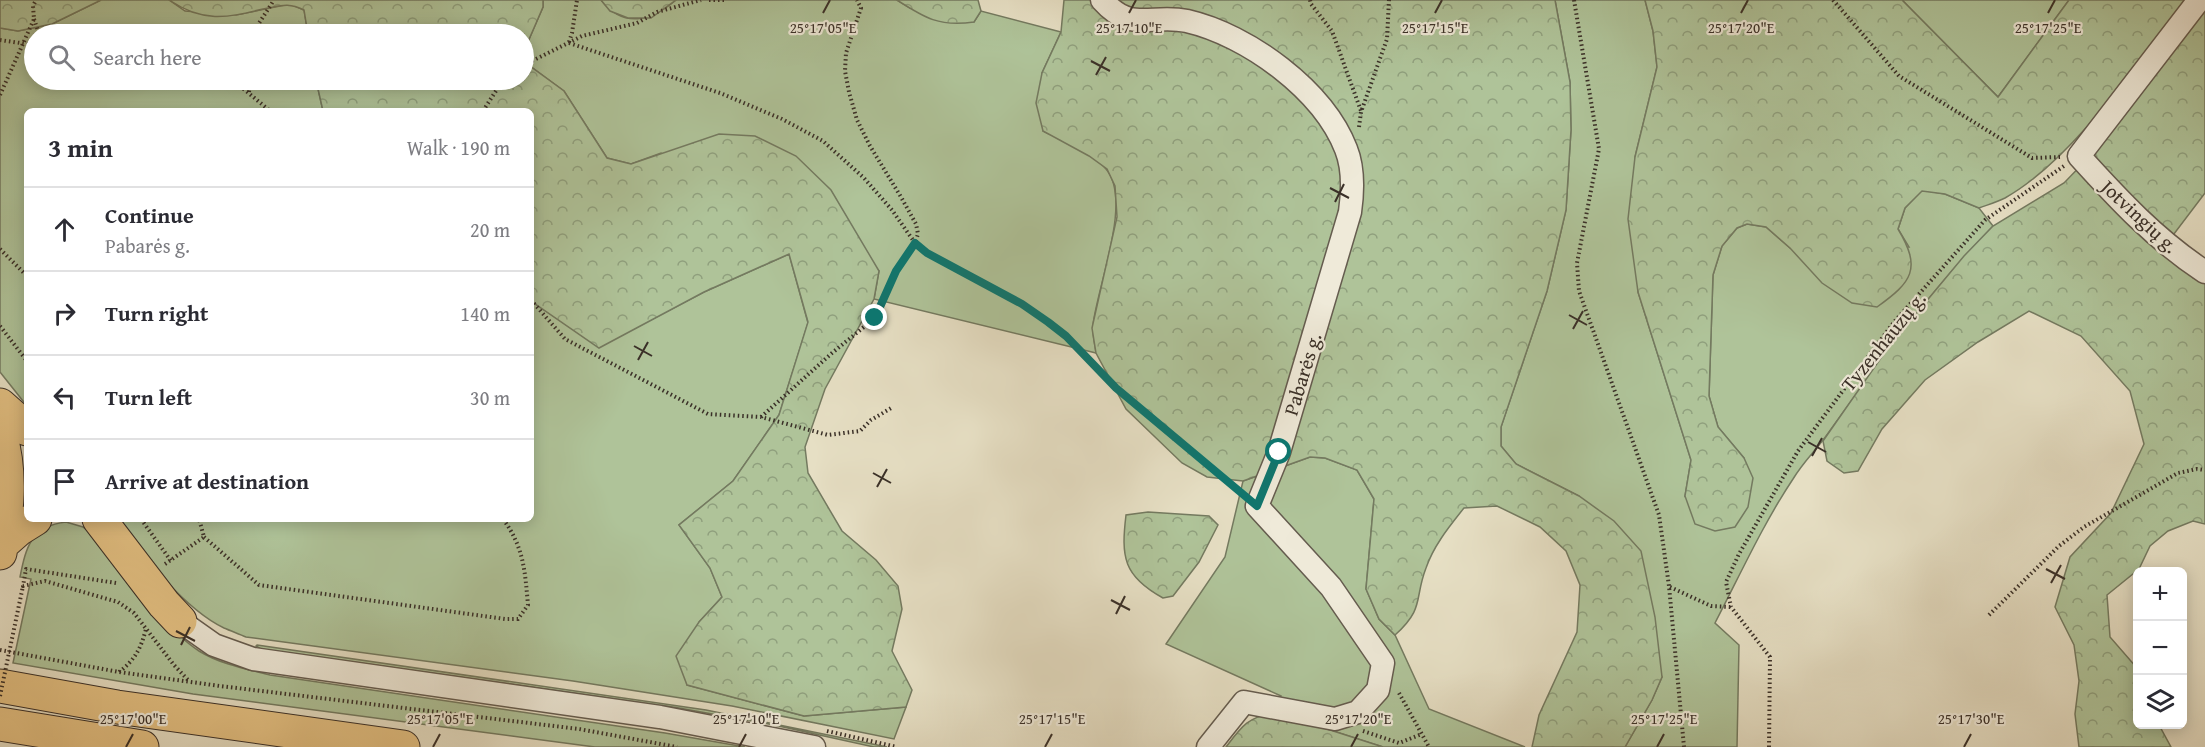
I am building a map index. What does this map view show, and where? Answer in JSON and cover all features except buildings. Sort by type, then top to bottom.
[{"type":"main road","points":[[0,405],[24,426]]},
{"type":"main road","points":[[0,434],[8,486],[8,513],[1,549]]},
{"type":"main road","points":[[1,549],[19,528],[30,522]]},
{"type":"main road","points":[[97,522],[158,569],[164,604],[180,621]]},
{"type":"main road","points":[[0,686],[117,707],[403,747]]},
{"type":"main road","points":[[0,724],[142,747]]},
{"type":"street","name":"Pabarės g.","points":[[1102,0],[1112,11],[1127,20],[1185,21],[1220,33],[1259,53],[1298,81],[1325,110],[1346,149],[1353,184],[1350,212],[1279,452],[1257,506]]},
{"type":"street","points":[[2079,156],[2199,0]]},
{"type":"street","name":"Jotvingių g.","points":[[2079,156],[2138,219],[2170,247],[2205,272]]},
{"type":"street","points":[[1209,747],[1244,702],[1335,719],[1358,712],[1378,690],[1383,663],[1332,587],[1257,506]]},
{"type":"street","points":[[180,621],[214,645],[253,659],[660,717],[814,747]]},
{"type":"path","points":[[36,0],[33,6],[36,24]]},
{"type":"path","points":[[258,24],[274,0]]},
{"type":"path","points":[[569,43],[577,0]]},
{"type":"path","points":[[534,60],[582,36],[637,23],[657,12],[701,0]]},
{"type":"path","points":[[709,0],[728,0]]},
{"type":"path","points":[[761,417],[875,318],[896,271],[915,243],[918,234],[916,224],[857,120],[849,92],[845,71],[846,52],[861,8],[857,0]]},
{"type":"path","points":[[1310,0],[1332,31],[1361,112]]},
{"type":"path","points":[[1359,132],[1361,112],[1387,39],[1389,0]]},
{"type":"path","points":[[1574,0],[1599,149],[1577,263],[1579,291],[1659,515],[1669,586],[1684,747]]},
{"type":"path","points":[[1833,0],[1899,76],[2032,158],[2079,156]]},
{"type":"path","points":[[32,24],[34,19]]},
{"type":"path","points":[[0,40],[23,43],[0,94]]},
{"type":"path","points":[[569,43],[720,93],[782,119],[823,141],[864,178],[892,210],[915,243],[927,253],[1022,304],[1048,322],[1066,336],[1116,388],[1257,506]]},
{"type":"path","points":[[246,90],[267,108]]},
{"type":"path","points":[[485,108],[496,90]]},
{"type":"path","name":"Tyzenhauzų g.","points":[[1731,607],[1726,582],[1797,451],[1894,322],[1985,220],[2079,156]]},
{"type":"path","points":[[0,249],[24,273]]},
{"type":"path","points":[[534,303],[565,339],[708,414],[761,417],[828,435],[860,431],[871,420],[893,407]]},
{"type":"path","points":[[0,326],[24,357]]},
{"type":"path","points":[[1989,615],[2060,546],[2084,527],[2178,473],[2197,469],[2205,470]]},
{"type":"path","points":[[142,522],[158,569]]},
{"type":"path","points":[[200,522],[204,537],[260,585],[518,619],[528,605],[523,554],[505,522]]},
{"type":"path","points":[[0,696],[26,569],[132,585],[204,537]]},
{"type":"path","points":[[23,586],[45,581],[118,602],[134,613],[189,681]]},
{"type":"path","points":[[1669,586],[1711,606],[1731,607],[1770,657],[1769,747]]},
{"type":"path","points":[[119,672],[136,656],[146,628]]},
{"type":"path","points":[[0,650],[119,672],[579,729],[676,747]]},
{"type":"path","points":[[1383,663],[1430,747]]},
{"type":"path","points":[[1335,719],[1375,736],[1399,743],[1422,734]]},
{"type":"green space","points":[[0,0],[101,0],[52,24],[24,24],[24,30],[18,31],[0,28]]},
{"type":"green space","points":[[101,0],[169,0],[185,11],[236,15],[290,4],[304,10],[306,24],[52,24]]},
{"type":"green space","points":[[169,0],[543,0],[543,7],[534,28],[534,24],[306,24],[304,10],[288,5],[226,16],[204,15]]},
{"type":"green space","points":[[543,0],[601,0],[619,15],[638,19],[657,13],[676,0],[897,0],[910,8],[974,22],[981,11],[1061,32],[1042,73],[1043,131],[1076,147],[1100,163],[1113,183],[1116,201],[1111,244],[1093,325],[1096,353],[874,299],[879,271],[661,153],[631,164],[607,158],[564,91],[534,69],[534,28],[543,7]]},
{"type":"green space","points":[[601,0],[676,0],[651,18],[628,18],[610,11]]},
{"type":"green space","points":[[897,0],[978,0],[981,11],[974,22],[942,22],[924,16]]},
{"type":"green space","points":[[1064,0],[1555,0],[1570,82],[1571,130],[1566,210],[1547,291],[1501,427],[1501,446],[1516,464],[1579,496],[1614,521],[1641,551],[1655,617],[1662,677],[1652,700],[1625,747],[1532,747],[1539,715],[1577,632],[1580,585],[1566,551],[1540,527],[1497,506],[1464,508],[1442,536],[1433,552],[1422,579],[1415,610],[1411,618],[1395,635],[1379,619],[1366,589],[1374,499],[1357,470],[1325,458],[1310,457],[1243,481],[1207,477],[1182,463],[1126,409],[1096,353],[1092,328],[1117,217],[1115,186],[1107,169],[1089,156],[1043,131],[1036,103],[1042,73],[1061,32]]},
{"type":"green space","points":[[1555,0],[1645,0],[1653,31],[1657,67],[1635,157],[1638,292],[1691,460],[1685,496],[1744,458],[1718,427],[1709,396],[1713,275],[1722,246],[1737,228],[1747,224],[1766,227],[1790,248],[1909,247],[1898,229],[1905,208],[1922,190],[1945,194],[1979,208],[1993,226],[1907,326],[1797,473],[1762,532],[1715,623],[1739,645],[1737,747],[1625,747],[1652,700],[1662,677],[1579,496],[1516,464],[1501,446],[1501,427],[1547,291],[1566,210],[1571,130],[1570,82]]},
{"type":"green space","points":[[1645,0],[1902,0],[1998,97],[2069,0],[2186,0],[2080,135],[2031,181],[2005,198],[1979,208],[1945,194],[1922,191],[1905,208],[1898,229],[1910,255],[1910,274],[1898,290],[1877,307],[1852,303],[1822,283],[1790,248],[1766,227],[1747,224],[1737,228],[1722,246],[1713,275],[1709,396],[1718,427],[1744,458],[1753,478],[1748,507],[1735,527],[1715,531],[1695,524],[1685,496],[1691,460],[1638,292],[1628,219],[1635,157],[1657,67],[1653,31]]},
{"type":"green space","points":[[1902,0],[2069,0],[1998,97]]},
{"type":"green space","points":[[2205,3],[2205,193],[2161,251],[2205,276],[2205,524],[2193,521],[2168,531],[2150,546],[2140,567],[2133,567],[2133,574],[2107,595],[2110,637],[2133,663],[2133,729],[2161,729],[2171,747],[2079,747],[2075,714],[2079,681],[2074,645],[2055,607],[2070,557],[2111,513],[2144,444],[2130,391],[2081,336],[2029,311],[1978,342],[1925,380],[1882,429],[1858,471],[1844,473],[1827,461],[1823,441],[1890,345],[1964,256],[1993,226],[2064,183],[2094,152]]},
{"type":"green space","points":[[0,28],[24,30],[24,90],[318,90],[322,108],[24,108],[24,402],[0,372]]},
{"type":"green space","points":[[534,69],[564,91],[607,158],[631,164],[719,134],[755,136],[796,156],[831,190],[879,271],[874,299],[825,389],[805,447],[808,473],[842,531],[876,560],[898,586],[902,609],[892,651],[912,690],[906,707],[804,716],[687,685],[676,656],[699,622],[722,597],[710,568],[679,525],[733,481],[779,415],[808,322],[789,254],[704,292],[599,348],[534,303],[534,108],[322,108],[318,90],[534,90]]},
{"type":"green space","points":[[789,254],[808,323],[779,415],[733,481],[679,525],[710,568],[722,597],[699,622],[687,685],[804,716],[906,707],[894,739],[732,706],[573,681],[246,637],[224,628],[194,608],[165,580],[117,522],[534,522],[534,303],[599,347],[704,292]]},
{"type":"green space","points":[[1310,457],[1325,458],[1357,470],[1374,499],[1366,589],[1379,619],[1395,635],[1429,709],[1525,747],[1383,747],[1274,712],[1281,696],[1166,644],[1225,557],[1243,481]]},
{"type":"green space","points":[[1148,512],[1209,516],[1218,525],[1199,562],[1173,596],[1163,598],[1140,582],[1132,573],[1125,554],[1126,515]]},
{"type":"green space","points":[[66,522],[83,527],[97,536],[171,628],[199,651],[224,663],[270,675],[665,733],[745,747],[595,747],[193,694],[13,663],[31,579],[20,577],[28,547],[38,533],[45,528]]},
{"type":"green space","points":[[257,645],[706,710],[887,747],[874,747],[774,725],[679,708],[261,649]]},
{"type":"green space","points":[[1274,712],[1383,747],[1226,747],[1251,720]]},
{"type":"route","points":[[875,318],[896,271],[915,243],[927,253],[1022,304],[1048,322],[1066,336],[1116,388],[1257,506],[1279,452]]}]
